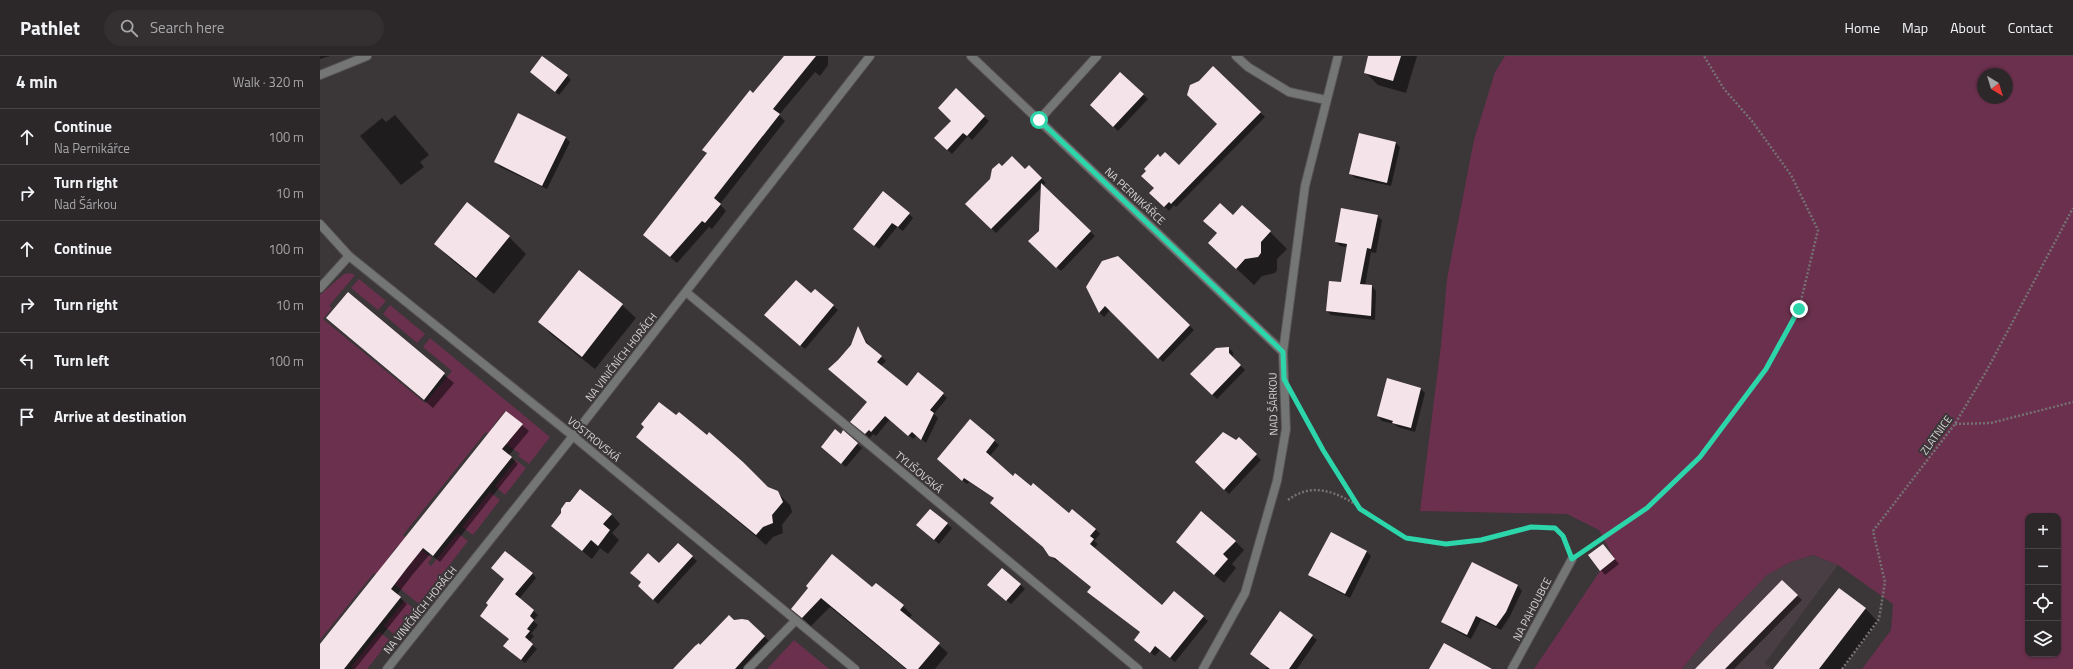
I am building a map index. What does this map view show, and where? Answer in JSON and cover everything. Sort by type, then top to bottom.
[{"type":"street","points":[[320,75],[367,56]]},
{"type":"street","name":"NA VINIČNÍCH HORÁCH","points":[[387,669],[573,436],[870,56]]},
{"type":"street","name":"NA PERNIKÁŘCE","points":[[971,56],[1283,352]]},
{"type":"street","points":[[1039,120],[1097,56]]},
{"type":"street","points":[[1236,56],[1248,67],[1289,92],[1326,100]]},
{"type":"street","name":"NAD ŠÁRKOU","points":[[1203,669],[1245,593],[1277,481],[1286,429],[1283,352],[1305,186],[1338,56]]},
{"type":"street","name":"VOSTROVSKÁ","points":[[320,224],[349,256],[573,436],[855,669]]},
{"type":"street","points":[[320,288],[349,256]]},
{"type":"street","name":"TYLIŠOVSKÁ","points":[[686,292],[1138,669]]},
{"type":"street","name":"NA PAHOUBCE","points":[[1512,669],[1572,559]]},
{"type":"street","points":[[748,669],[796,620]]},
{"type":"path","points":[[1267,516],[1294,496],[1306,490],[1320,489],[1336,493],[1406,538],[1446,544],[1481,540],[1531,527],[1555,528],[1563,536],[1572,559],[1647,508],[1700,457],[1766,369],[1799,309],[1818,230],[1791,175],[1752,121],[1724,89],[1704,56]]},
{"type":"path","name":"ZLATNICE","points":[[1842,669],[1879,619],[1885,582],[1874,531],[1955,424],[1987,370],[2073,208]]},
{"type":"path","points":[[1955,424],[1991,423],[2073,402]]},
{"type":"path","points":[[1302,411],[1323,450],[1360,509]]},
{"type":"shaded area","points":[[1505,56],[2073,56],[2073,669],[1862,669],[1891,630],[1893,604],[1838,565],[1813,555],[1791,562],[1767,575],[1713,631],[1682,669],[1534,669],[1600,571],[1615,560],[1599,530],[1567,514],[1420,511],[1441,345],[1447,279],[1474,140],[1495,72]]},
{"type":"shaded area","points":[[349,273],[355,275],[329,306],[332,308],[323,319],[425,403],[452,371],[423,347],[430,338],[550,437],[529,464],[518,456],[520,454],[498,438],[496,440],[486,432],[403,535],[432,558],[428,563],[431,566],[458,533],[468,541],[419,604],[387,578],[385,581],[374,573],[320,640],[320,295],[344,274]],"holes":[[[505,411],[523,424],[509,441],[492,427]],[[398,545],[415,558],[399,578],[383,565]]]},
{"type":"shaded area","points":[[359,279],[386,301],[378,310],[351,288]]},
{"type":"shaded area","points":[[390,305],[425,334],[417,343],[383,314]]},
{"type":"shaded area","points":[[516,460],[526,468],[505,495],[495,486]]},
{"type":"shaded area","points":[[490,492],[500,500],[473,535],[462,527]]},
{"type":"shaded area","points":[[1813,555],[1838,565],[1765,663],[1772,669],[1682,669],[1713,631],[1767,575],[1791,562]]},
{"type":"shaded area","points":[[404,601],[415,609],[394,634],[384,626]]},
{"type":"shaded area","points":[[379,632],[390,640],[367,669],[354,669],[351,667]]},
{"type":"shaded area","points":[[794,640],[829,669],[767,669]]},
{"type":"building","points":[[542,56],[568,75],[555,92],[530,72]]},
{"type":"building","points":[[784,56],[816,56],[773,109],[780,114],[714,198],[721,204],[705,223],[702,221],[670,257],[643,235],[707,153],[702,150],[750,90],[753,93]]},
{"type":"building","points":[[1368,56],[1401,56],[1393,81],[1364,73]]},
{"type":"building","points":[[1213,66],[1261,112],[1171,204],[1169,202],[1164,207],[1149,193],[1154,188],[1141,176],[1146,171],[1144,169],[1158,154],[1160,157],[1165,152],[1179,165],[1217,124],[1187,95],[1190,85],[1199,81]]},
{"type":"building","points":[[1120,72],[1144,94],[1113,127],[1090,105]]},
{"type":"building","points":[[956,88],[985,116],[967,136],[963,133],[947,150],[934,138],[951,121],[938,108]]},
{"type":"building","points":[[518,113],[566,137],[542,186],[494,162]]},
{"type":"building","points":[[1359,133],[1396,142],[1387,183],[1349,174]]},
{"type":"building","points":[[1012,156],[1025,169],[1029,165],[1042,178],[991,229],[965,204],[990,179],[992,169],[999,163],[1002,166]]},
{"type":"building","points":[[1041,183],[1091,231],[1056,268],[1028,241],[1039,231]]},
{"type":"building","points":[[883,191],[910,213],[898,227],[892,223],[874,246],[853,229]]},
{"type":"building","points":[[467,202],[510,236],[476,278],[434,244]]},
{"type":"building","points":[[1220,203],[1233,215],[1242,205],[1271,231],[1261,242],[1261,253],[1258,257],[1245,259],[1236,269],[1208,243],[1217,233],[1203,221]]},
{"type":"building","points":[[1341,208],[1378,215],[1371,249],[1367,248],[1360,284],[1372,285],[1371,316],[1326,311],[1329,281],[1341,282],[1347,244],[1335,242]]},
{"type":"building","points":[[1118,256],[1190,325],[1158,359],[1105,306],[1099,313],[1086,287],[1102,261]]},
{"type":"building","points":[[579,270],[623,304],[582,357],[538,322]]},
{"type":"building","points":[[796,280],[811,293],[815,289],[834,305],[800,346],[764,315]]},
{"type":"building","points":[[348,292],[445,373],[424,400],[326,318]]},
{"type":"building","points":[[858,326],[866,343],[882,356],[877,362],[907,386],[918,372],[944,393],[930,410],[934,413],[921,440],[912,432],[908,436],[885,416],[871,432],[869,430],[865,434],[850,422],[867,402],[828,369],[851,345]]},
{"type":"building","points":[[1229,347],[1229,353],[1241,365],[1212,395],[1190,374],[1216,348]]},
{"type":"building","points":[[1387,378],[1421,388],[1411,428],[1392,423],[1393,421],[1377,416]]},
{"type":"building","points":[[659,402],[676,415],[679,412],[707,435],[709,432],[743,462],[768,487],[778,491],[783,502],[772,515],[773,523],[763,527],[756,535],[636,437],[644,427],[641,424]]},
{"type":"building","points":[[506,411],[523,424],[502,449],[512,457],[433,556],[423,548],[407,568],[391,589],[401,597],[344,669],[320,669],[320,644]]},
{"type":"building","points":[[970,419],[995,440],[986,452],[1013,476],[1015,473],[1031,486],[1033,483],[1069,513],[1072,509],[1096,529],[1090,536],[1094,539],[1090,544],[1162,605],[1174,591],[1204,616],[1170,658],[1155,646],[1150,653],[1134,640],[1140,632],[1087,592],[1091,587],[1055,558],[1049,556],[1043,547],[990,503],[994,498],[964,478],[962,481],[937,459]]},
{"type":"building","points":[[835,429],[841,434],[843,430],[858,443],[841,464],[821,447]]},
{"type":"building","points":[[1223,432],[1236,440],[1239,437],[1257,454],[1224,490],[1195,462]]},
{"type":"building","points":[[580,489],[612,514],[603,524],[610,530],[598,546],[591,540],[582,551],[551,526],[561,513],[561,509],[566,502],[570,502]]},
{"type":"building","points":[[930,509],[948,523],[934,540],[916,525]]},
{"type":"building","points":[[1201,511],[1236,541],[1223,554],[1228,559],[1214,575],[1176,542]]},
{"type":"building","points":[[1331,532],[1367,551],[1345,594],[1308,575]]},
{"type":"building","points":[[678,543],[693,556],[653,600],[638,586],[641,582],[630,573],[648,553],[659,563]]},
{"type":"building","points":[[1603,544],[1615,559],[1600,571],[1588,555]]},
{"type":"building","points":[[505,551],[533,573],[515,594],[534,610],[530,616],[534,620],[527,629],[530,631],[525,637],[533,644],[521,660],[503,646],[509,639],[480,616],[488,605],[486,603],[504,579],[491,568]]},
{"type":"building","points":[[832,554],[872,587],[876,583],[904,605],[900,610],[940,643],[918,669],[907,669],[821,598],[802,618],[791,609],[808,588],[806,586]]},
{"type":"building","points":[[1472,562],[1518,585],[1506,612],[1496,626],[1476,616],[1467,635],[1441,622]]},
{"type":"building","points":[[1002,568],[1021,584],[1006,601],[987,585]]},
{"type":"building","points":[[1782,580],[1798,595],[1725,669],[1695,669]]},
{"type":"building","points":[[1839,588],[1866,608],[1819,669],[1773,669]]},
{"type":"building","points":[[1280,611],[1313,635],[1289,669],[1270,669],[1250,654]]},
{"type":"building","points":[[729,615],[734,620],[748,620],[765,636],[735,669],[673,669],[695,646],[699,643],[700,645]]},
{"type":"building","points":[[1444,643],[1492,669],[1429,669]]},
{"type":"route","points":[[1039,120],[1283,352],[1284,379],[1323,450],[1360,509],[1406,538],[1446,544],[1481,540],[1531,527],[1555,528],[1563,536],[1572,559],[1647,508],[1700,457],[1766,369],[1799,309]]}]
